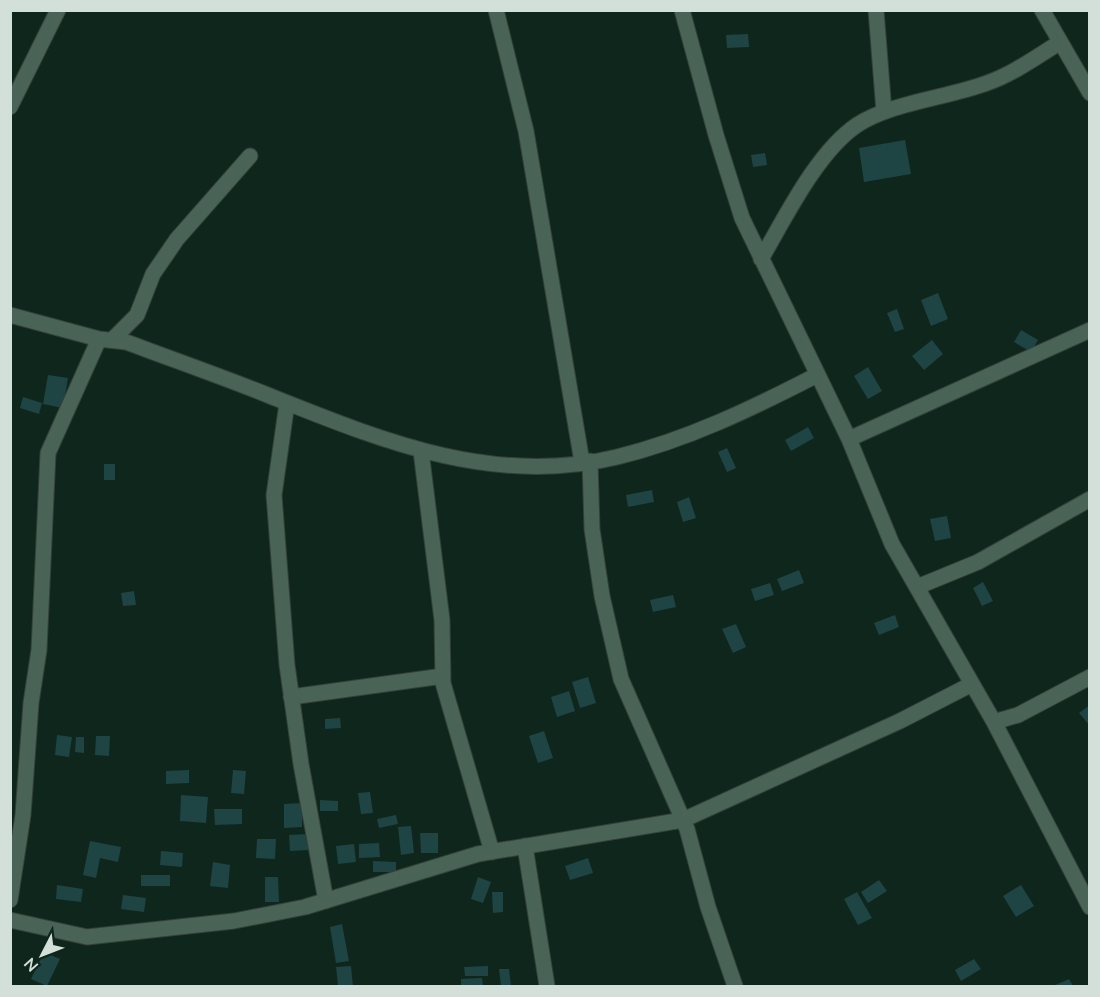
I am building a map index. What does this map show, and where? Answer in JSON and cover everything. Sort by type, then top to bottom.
[{"type":"street","points":[[10,107],[58,10]]},
{"type":"street","points":[[496,10],[526,131],[586,462],[592,529],[602,596],[621,679],[683,820],[735,987]]},
{"type":"street","points":[[682,10],[719,145],[742,218],[849,439],[892,544],[994,722],[1089,907]]},
{"type":"street","points":[[876,10],[884,112]]},
{"type":"street","points":[[1042,10],[1089,93]]},
{"type":"street","points":[[761,259],[788,213],[836,143],[856,126],[884,112],[988,82],[1059,43]]},
{"type":"street","points":[[10,900],[23,815],[17,784],[43,588],[44,492],[48,453],[105,340],[137,315],[153,274],[177,239],[250,156]]},
{"type":"street","points":[[10,315],[105,340],[126,342],[421,451],[492,466],[548,467],[615,458],[683,438],[818,375]]},
{"type":"street","points":[[849,439],[1089,330]]},
{"type":"street","points":[[287,403],[274,495],[291,697],[326,901]]},
{"type":"street","points":[[421,451],[442,620],[443,676],[458,739],[492,852]]},
{"type":"street","points":[[917,587],[978,562],[1089,499]]},
{"type":"street","points":[[291,697],[443,676]]},
{"type":"street","points":[[994,722],[1018,715],[1089,677]]},
{"type":"street","points":[[12,924],[87,937],[234,921],[326,901],[492,852],[683,820],[900,721],[972,684]]},
{"type":"street","points":[[525,846],[547,987]]},
{"type":"building","points":[[748,34],[749,47],[727,48],[726,35]]},
{"type":"building","points":[[905,140],[911,174],[864,182],[859,148]]},
{"type":"building","points":[[765,153],[767,165],[753,167],[751,155]]},
{"type":"building","points":[[938,293],[948,319],[931,326],[921,300]]},
{"type":"building","points":[[897,309],[904,329],[895,332],[887,313]]},
{"type":"building","points":[[1021,330],[1038,340],[1031,352],[1014,342]]},
{"type":"building","points":[[932,340],[943,354],[924,370],[912,356]]},
{"type":"building","points":[[868,367],[882,391],[868,399],[854,376]]},
{"type":"building","points":[[48,375],[68,378],[63,408],[43,404]]},
{"type":"building","points":[[23,397],[42,403],[39,414],[20,408]]},
{"type":"building","points":[[808,427],[814,438],[791,451],[785,440]]},
{"type":"building","points":[[727,448],[736,468],[727,472],[718,452]]},
{"type":"building","points":[[104,464],[115,464],[115,480],[104,480]]},
{"type":"building","points":[[652,490],[654,502],[628,507],[626,495]]},
{"type":"building","points":[[689,497],[696,518],[683,522],[677,502]]},
{"type":"building","points":[[947,516],[951,538],[935,541],[930,519]]},
{"type":"building","points":[[799,570],[804,583],[782,591],[777,579]]},
{"type":"building","points":[[983,582],[993,601],[982,606],[973,588]]},
{"type":"building","points":[[770,583],[774,595],[755,601],[751,589]]},
{"type":"building","points":[[134,591],[136,605],[123,606],[121,593]]},
{"type":"building","points":[[673,595],[676,607],[653,612],[650,600]]},
{"type":"building","points":[[895,615],[899,627],[879,635],[874,623]]},
{"type":"building","points":[[736,624],[746,647],[733,653],[722,629]]},
{"type":"building","points":[[588,677],[596,703],[580,708],[572,682]]},
{"type":"building","points":[[569,691],[575,711],[557,717],[551,697]]},
{"type":"building","points":[[1090,705],[1090,726],[1079,713]]},
{"type":"building","points":[[340,718],[341,728],[325,729],[325,719]]},
{"type":"building","points":[[544,731],[553,758],[538,763],[529,736]]},
{"type":"building","points":[[57,735],[72,737],[69,757],[55,755]]},
{"type":"building","points":[[96,736],[110,736],[109,756],[95,755]]},
{"type":"building","points":[[76,737],[84,737],[84,753],[75,752]]},
{"type":"building","points":[[189,770],[189,783],[166,784],[166,771]]},
{"type":"building","points":[[233,770],[246,771],[244,794],[231,793]]},
{"type":"building","points":[[370,792],[373,813],[361,814],[358,793]]},
{"type":"building","points":[[181,795],[208,797],[206,823],[180,821]]},
{"type":"building","points":[[320,800],[338,801],[338,811],[320,811]]},
{"type":"building","points":[[302,803],[302,827],[284,828],[284,804]]},
{"type":"building","points":[[214,809],[242,809],[242,824],[215,825]]},
{"type":"building","points":[[396,815],[398,824],[379,828],[377,819]]},
{"type":"building","points":[[411,826],[414,853],[401,855],[398,827]]},
{"type":"building","points":[[420,833],[438,833],[438,853],[421,853]]},
{"type":"building","points":[[308,834],[309,850],[290,851],[289,835]]},
{"type":"building","points":[[257,839],[276,839],[275,859],[256,858]]},
{"type":"building","points":[[90,841],[121,847],[118,862],[100,858],[96,878],[83,875]]},
{"type":"building","points":[[379,843],[380,857],[359,858],[359,844]]},
{"type":"building","points":[[354,844],[356,862],[338,864],[336,846]]},
{"type":"building","points":[[161,851],[183,853],[182,867],[160,865]]},
{"type":"building","points":[[588,858],[593,873],[570,880],[565,866]]},
{"type":"building","points":[[373,861],[396,862],[396,872],[373,872]]},
{"type":"building","points":[[213,862],[230,865],[228,888],[210,886]]},
{"type":"building","points":[[141,875],[170,875],[170,886],[141,886]]},
{"type":"building","points":[[265,877],[278,877],[279,902],[265,902]]},
{"type":"building","points":[[478,877],[491,882],[483,903],[471,899]]},
{"type":"building","points":[[879,880],[887,891],[868,903],[861,892]]},
{"type":"building","points":[[57,885],[83,889],[81,902],[56,899]]},
{"type":"building","points":[[1021,885],[1034,906],[1016,917],[1003,896]]},
{"type":"building","points":[[492,892],[503,892],[503,912],[493,913]]},
{"type":"building","points":[[857,892],[872,918],[858,925],[844,899]]},
{"type":"building","points":[[123,895],[146,898],[144,912],[121,909]]},
{"type":"building","points":[[342,924],[349,961],[336,963],[330,927]]},
{"type":"building","points":[[44,952],[60,959],[47,986],[31,979]]},
{"type":"building","points":[[974,959],[981,969],[961,981],[955,970]]},
{"type":"building","points":[[351,966],[353,986],[338,986],[336,967]]},
{"type":"building","points":[[488,966],[488,976],[465,976],[464,967]]},
{"type":"building","points":[[499,969],[509,969],[511,986],[501,986]]},
{"type":"building","points":[[482,978],[483,986],[461,986],[461,979]]},
{"type":"building","points":[[1069,979],[1073,986],[1053,986]]}]
